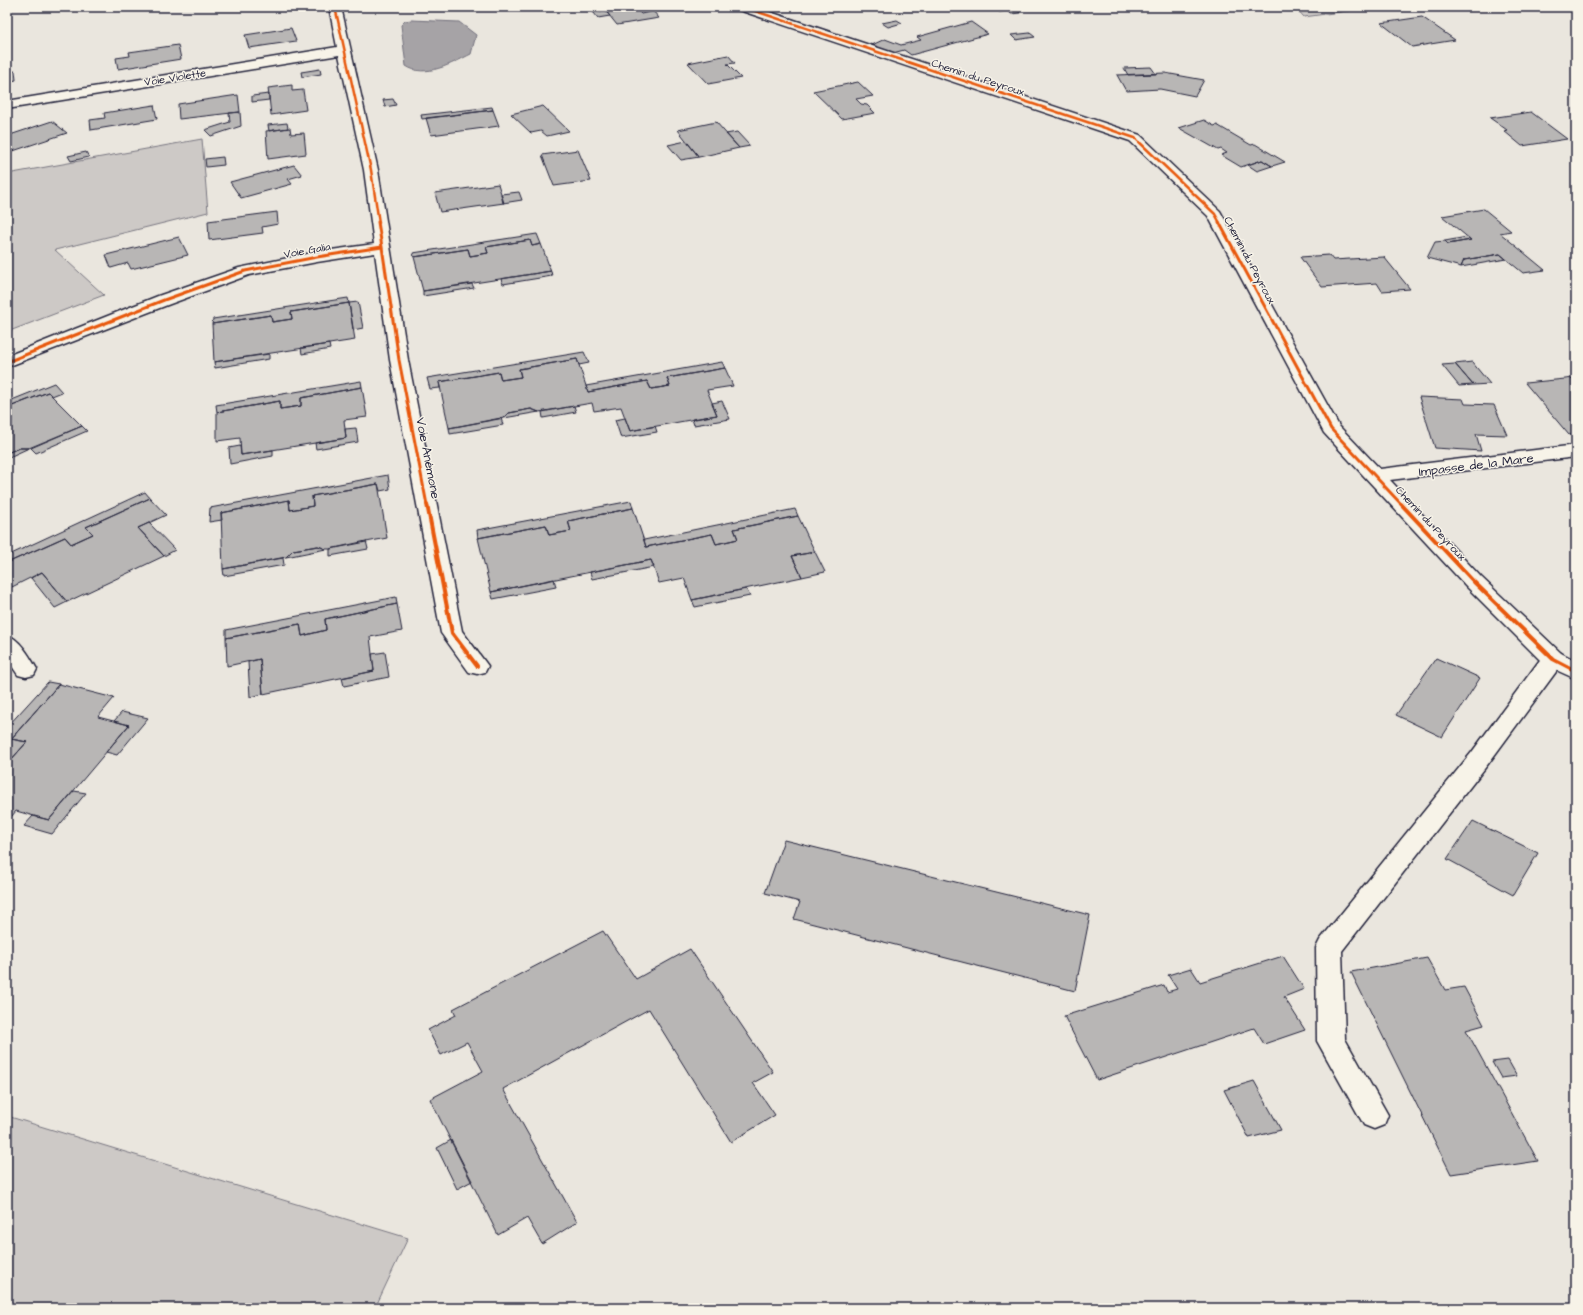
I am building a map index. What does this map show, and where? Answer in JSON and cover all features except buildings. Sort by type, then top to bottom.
[{"type":"street","points":[[335,7],[370,170],[382,247]]},
{"type":"street","name":"Chemin du Peyroux","points":[[743,7],[1135,138],[1215,214],[1331,429],[1474,582],[1552,659],[1576,671]]},
{"type":"street","name":"Voie Violette","points":[[7,105],[344,50]]},
{"type":"street","name":"Voie Galia","points":[[7,362],[164,300],[245,272],[317,257],[382,247]]},
{"type":"street","name":"Voie Anémone","points":[[382,247],[399,360],[452,633],[476,666]]},
{"type":"street","name":"Impasse de la Mare","points":[[1376,476],[1576,451]]},
{"type":"street","points":[[7,643],[26,669]]},
{"type":"street","points":[[1374,1116],[1331,1041],[1329,948],[1480,758],[1552,659]]},
{"type":"shaded area","points":[[1295,7],[1376,7],[1304,17]]},
{"type":"shaded area","points":[[405,21],[459,22],[476,35],[471,54],[448,65],[430,70],[414,70],[406,66],[401,25]]},
{"type":"shaded area","points":[[202,139],[208,212],[55,250],[104,295],[7,332],[7,174]]},
{"type":"shaded area","points":[[7,1116],[408,1238],[375,1308],[7,1308]]},
{"type":"cycle path","points":[[7,362],[164,300],[245,271],[317,257],[382,247],[371,170],[335,7]]},
{"type":"cycle path","points":[[743,7],[1135,138],[1215,214],[1331,429],[1474,582],[1553,659],[1576,671]]},
{"type":"cycle path","points":[[382,247],[399,360],[452,633],[477,666]]}]
